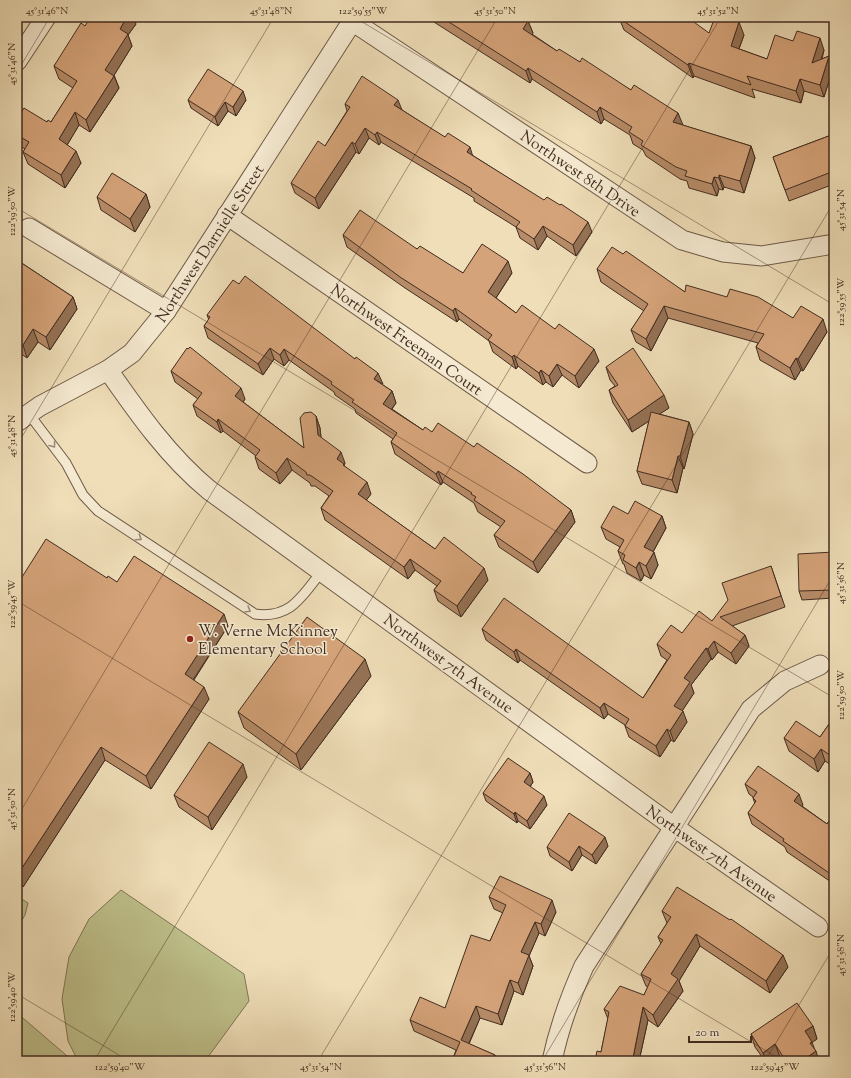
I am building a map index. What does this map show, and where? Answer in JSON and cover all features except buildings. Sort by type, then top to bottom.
[{"type":"street","points":[[17,61],[46,17]]},
{"type":"street","name":"Northwest Darnielle Street","points":[[23,418],[108,370],[132,353],[166,311],[353,19]]},
{"type":"street","name":"Northwest 8th Drive","points":[[353,19],[682,240],[724,252],[762,256],[834,244]]},
{"type":"street","name":"Northwest Freeman Court","points":[[227,215],[587,463]]},
{"type":"street","points":[[29,228],[166,311]]},
{"type":"street","name":"Northwest 7th Avenue","points":[[108,370],[159,440],[191,474],[209,490],[674,827],[818,927]]},
{"type":"street","points":[[552,1061],[559,1031],[584,966],[751,709],[785,681],[820,665]]},
{"type":"lane","points":[[23,418],[66,463],[83,495],[98,511],[255,614],[278,614],[287,610],[297,603],[322,571]]},
{"type":"green space","points":[[121,890],[244,974],[249,1001],[205,1061],[78,1061],[68,1041],[62,999],[69,957],[89,919]]},
{"type":"green space","points":[[17,896],[28,903],[25,915],[17,928]]},
{"type":"green space","points":[[17,1013],[73,1061],[17,1061]]},
{"type":"place","name":"W. Verne McKinney Elementary School","points":[[190,639]]}]
